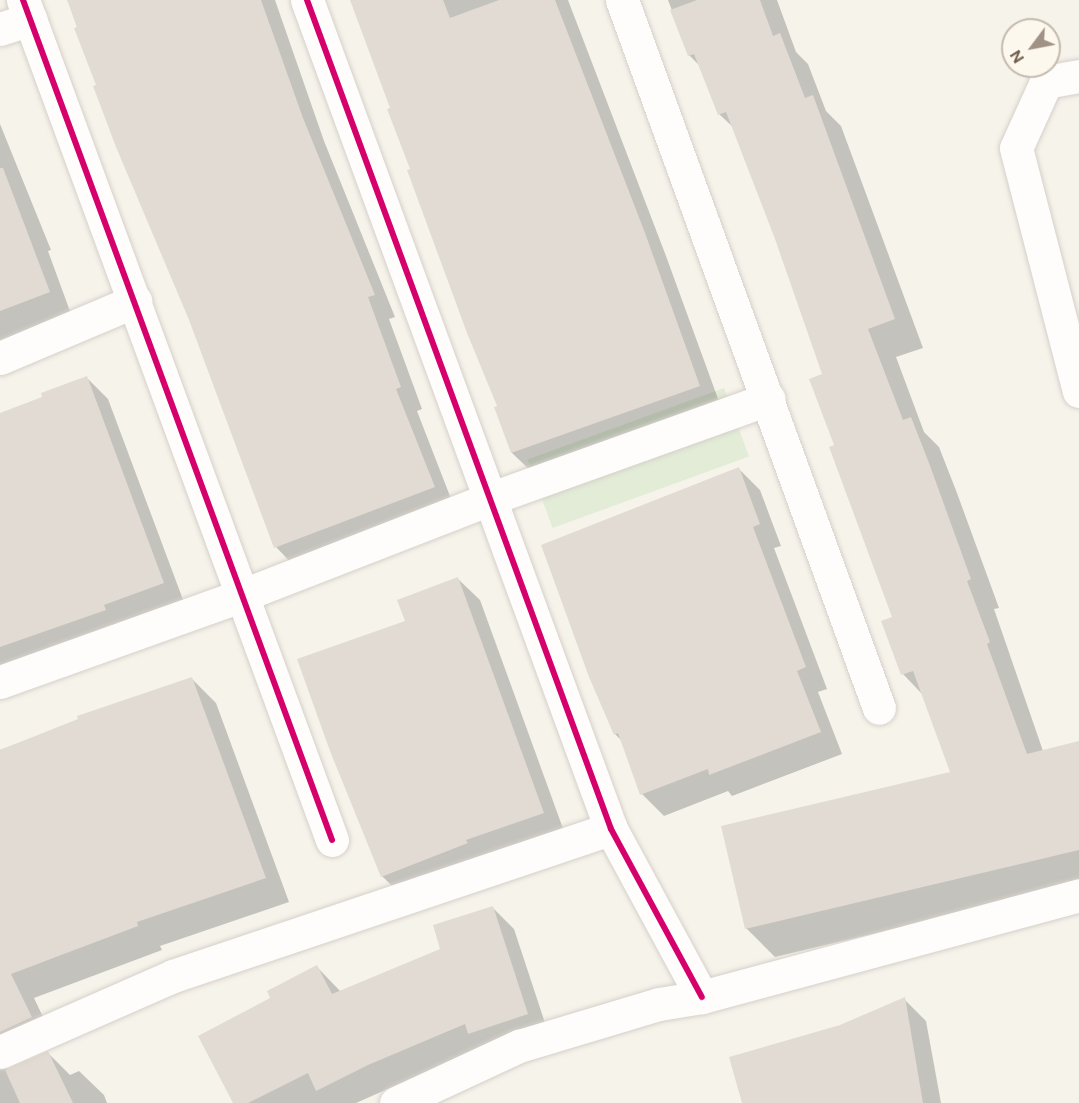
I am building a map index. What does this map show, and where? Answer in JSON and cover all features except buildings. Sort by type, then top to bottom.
[{"type":"street","points":[[307,0],[610,829],[702,996]]},
{"type":"street","points":[[622,0],[769,399],[879,708]]},
{"type":"street","points":[[0,29],[27,10],[332,840]]},
{"type":"street","points":[[1079,76],[1046,82],[1016,148],[1079,391]]},
{"type":"street","points":[[0,358],[135,301]]},
{"type":"street","points":[[0,682],[243,595],[489,499],[769,399]]},
{"type":"street","points":[[0,1052],[173,976],[610,829]]},
{"type":"street","points":[[396,1103],[519,1046],[659,1004],[702,996],[1079,895]]},
{"type":"green space","points":[[724,388],[749,457],[553,528],[528,459]]},
{"type":"cycle path","points":[[23,0],[332,840]]},
{"type":"cycle path","points":[[307,0],[611,829],[702,997]]}]
